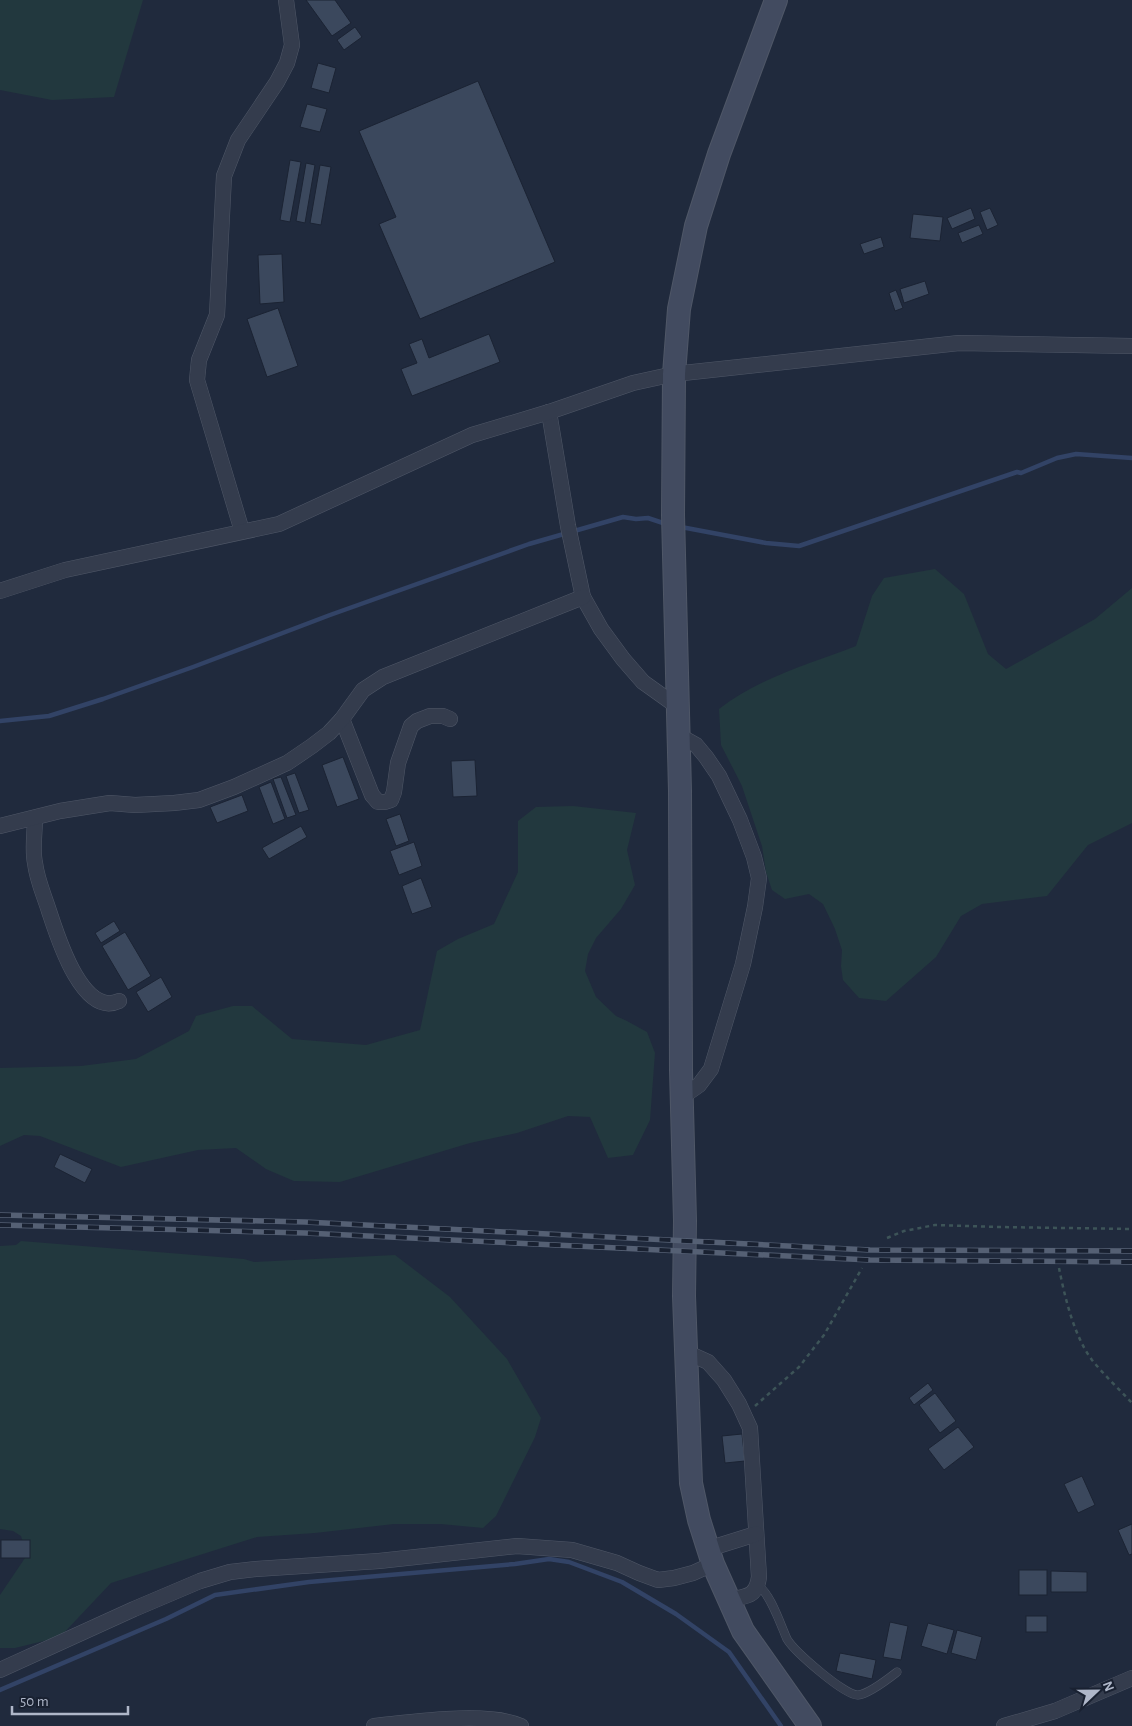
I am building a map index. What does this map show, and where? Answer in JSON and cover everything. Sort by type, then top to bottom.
[{"type":"street","points":[[242,531],[197,380],[199,360],[217,315],[224,176],[238,140],[277,82],[287,63],[292,45],[286,0]]},
{"type":"street","points":[[776,0],[719,154],[696,226],[679,309],[674,374],[673,515],[678,707],[685,1221],[684,1296],[691,1484],[699,1520],[710,1556],[743,1631],[810,1726]]},
{"type":"street","points":[[0,591],[65,570],[279,524],[472,435],[549,412],[633,383],[674,374],[959,343],[1132,346]]},
{"type":"street","points":[[549,412],[568,526],[584,597],[601,628],[623,659],[643,682],[678,707]]},
{"type":"street","points":[[0,826],[110,803],[154,804],[199,800],[234,787],[287,763],[329,733],[342,719],[363,690],[383,677],[584,597]]},
{"type":"street","points":[[342,719],[372,795],[378,802],[391,800],[394,792],[398,762],[411,726],[417,721],[430,716],[443,716],[450,719]]},
{"type":"street","points":[[678,735],[696,745],[719,776],[740,820],[754,857],[759,878],[743,964],[711,1069],[699,1085],[682,1097]]},
{"type":"street","points":[[35,818],[35,864],[40,886],[64,954],[84,988],[93,996],[103,1003],[109,1004],[119,1001]]},
{"type":"street","points":[[686,1352],[708,1362],[724,1380],[750,1428],[759,1572],[758,1586],[754,1592],[747,1596],[728,1600]]},
{"type":"street","points":[[0,1670],[134,1609],[200,1581],[230,1572],[378,1561],[517,1546],[572,1550],[617,1563],[639,1574],[658,1580],[692,1573],[710,1556],[756,1534]]},
{"type":"street","points":[[1004,1726],[1056,1711],[1132,1678]]},
{"type":"street","points":[[374,1726],[439,1719],[489,1719],[512,1722],[522,1726]]},
{"type":"lane","points":[[758,1586],[762,1588],[771,1604],[789,1642],[829,1680],[844,1690],[855,1696],[866,1693],[897,1672]]},
{"type":"path","points":[[887,1238],[904,1231],[935,1224],[1132,1229]]},
{"type":"path","points":[[744,1414],[761,1402],[799,1367],[824,1336],[862,1268]]},
{"type":"path","points":[[1059,1268],[1074,1325],[1091,1359],[1132,1403]]},
{"type":"green space","points":[[0,0],[143,0],[114,97],[52,100],[0,90]]},
{"type":"green space","points":[[935,569],[964,594],[988,654],[1006,669],[1095,619],[1132,588],[1132,823],[1088,845],[1047,896],[982,904],[961,916],[936,957],[886,1001],[859,998],[843,980],[841,966],[842,950],[835,929],[823,904],[809,894],[785,899],[772,890],[766,872],[762,846],[742,786],[721,745],[719,709],[734,698],[767,680],[856,646],[872,596],[884,578]]},
{"type":"green space","points":[[573,806],[636,813],[627,850],[635,885],[621,909],[596,938],[588,954],[585,971],[596,997],[616,1016],[647,1032],[655,1053],[650,1120],[633,1155],[608,1158],[590,1117],[568,1116],[517,1133],[470,1143],[340,1182],[294,1181],[266,1169],[236,1148],[198,1150],[121,1167],[40,1136],[24,1135],[0,1146],[0,1068],[81,1066],[136,1059],[189,1031],[196,1016],[233,1006],[252,1006],[292,1039],[366,1045],[420,1030],[437,951],[458,939],[494,924],[518,872],[518,821],[536,807]]},
{"type":"green space","points":[[21,1241],[244,1259],[254,1262],[395,1255],[450,1297],[507,1359],[541,1418],[535,1437],[496,1516],[483,1528],[441,1524],[394,1524],[257,1537],[111,1583],[60,1637],[15,1648],[0,1648],[0,1595],[27,1555],[21,1536],[13,1531],[0,1529],[0,1246],[16,1245]]},
{"type":"building","points":[[306,0],[335,0],[351,23],[332,36]]},
{"type":"building","points":[[355,27],[362,37],[344,50],[337,40]]},
{"type":"building","points":[[318,63],[336,68],[329,93],[311,88]]},
{"type":"building","points":[[478,81],[555,262],[420,319],[379,224],[396,217],[359,131]]},
{"type":"building","points":[[307,104],[327,109],[320,132],[300,127]]},
{"type":"building","points":[[290,160],[301,162],[290,222],[280,220]]},
{"type":"building","points":[[306,163],[315,165],[305,223],[296,221]]},
{"type":"building","points":[[320,165],[331,167],[321,225],[310,223]]},
{"type":"building","points":[[971,208],[975,219],[952,229],[947,218]]},
{"type":"building","points":[[990,208],[998,225],[987,230],[980,212]]},
{"type":"building","points":[[913,214],[943,217],[940,241],[910,238]]},
{"type":"building","points":[[979,225],[983,234],[962,243],[958,233]]},
{"type":"building","points":[[881,237],[884,247],[864,254],[860,244]]},
{"type":"building","points":[[282,254],[284,302],[260,304],[258,255]]},
{"type":"building","points":[[925,281],[929,294],[904,303],[900,289]]},
{"type":"building","points":[[896,290],[903,308],[895,311],[889,293]]},
{"type":"building","points":[[278,308],[298,366],[267,377],[247,319]]},
{"type":"building","points":[[489,334],[500,362],[412,396],[401,369],[417,363],[409,344],[422,339],[429,358]]},
{"type":"building","points":[[343,757],[359,799],[337,807],[322,765]]},
{"type":"building","points":[[475,760],[477,796],[453,797],[451,761]]},
{"type":"building","points":[[295,773],[309,810],[299,813],[286,776]]},
{"type":"building","points":[[281,777],[296,815],[287,818],[273,779]]},
{"type":"building","points":[[271,782],[285,819],[273,824],[259,787]]},
{"type":"building","points":[[242,795],[248,811],[217,823],[210,807]]},
{"type":"building","points":[[400,814],[409,841],[396,846],[386,819]]},
{"type":"building","points":[[301,826],[307,837],[269,859],[262,848]]},
{"type":"building","points":[[414,842],[422,866],[399,875],[390,851]]},
{"type":"building","points":[[421,878],[432,907],[412,914],[402,886]]},
{"type":"building","points":[[114,921],[120,931],[101,943],[95,933]]},
{"type":"building","points":[[125,932],[151,976],[128,990],[102,946]]},
{"type":"building","points":[[161,977],[172,997],[148,1012],[136,992]]},
{"type":"building","points":[[60,1154],[92,1169],[85,1183],[54,1167]]},
{"type":"building","points":[[928,1383],[933,1390],[914,1405],[909,1398]]},
{"type":"building","points":[[935,1393],[956,1421],[940,1433],[919,1405]]},
{"type":"building","points":[[958,1427],[974,1447],[944,1470],[928,1449]]},
{"type":"building","points":[[742,1434],[745,1461],[725,1463],[722,1436]]},
{"type":"building","points":[[1082,1476],[1095,1505],[1078,1513],[1064,1484]]},
{"type":"building","points":[[1132,1524],[1132,1554],[1129,1555],[1118,1530]]},
{"type":"building","points":[[1,1540],[30,1540],[30,1558],[1,1558]]},
{"type":"building","points":[[1019,1570],[1047,1570],[1047,1595],[1019,1595]]},
{"type":"building","points":[[1051,1571],[1087,1572],[1087,1592],[1051,1592]]},
{"type":"building","points":[[1026,1616],[1047,1616],[1047,1632],[1026,1632]]},
{"type":"building","points":[[890,1622],[908,1626],[901,1660],[883,1657]]},
{"type":"building","points":[[928,1623],[954,1630],[947,1654],[921,1646]]},
{"type":"building","points":[[957,1630],[982,1637],[976,1660],[951,1653]]},
{"type":"building","points":[[840,1653],[876,1660],[872,1679],[836,1671]]},
{"type":"waterway","points":[[681,527],[766,543],[799,546],[1017,472],[1021,473],[1057,458],[1076,454],[1132,458]]},
{"type":"waterway","points":[[0,721],[49,716],[103,699],[529,544],[623,517],[648,518],[666,524]]},
{"type":"waterway","points":[[0,1690],[166,1619],[215,1595],[309,1582],[515,1564],[549,1559],[569,1562],[622,1582],[676,1614],[729,1652],[781,1726]]},
{"type":"railway","points":[[0,1215],[305,1222],[870,1250],[1132,1251]]},
{"type":"railway","points":[[0,1225],[305,1233],[870,1260],[1132,1262]]}]
